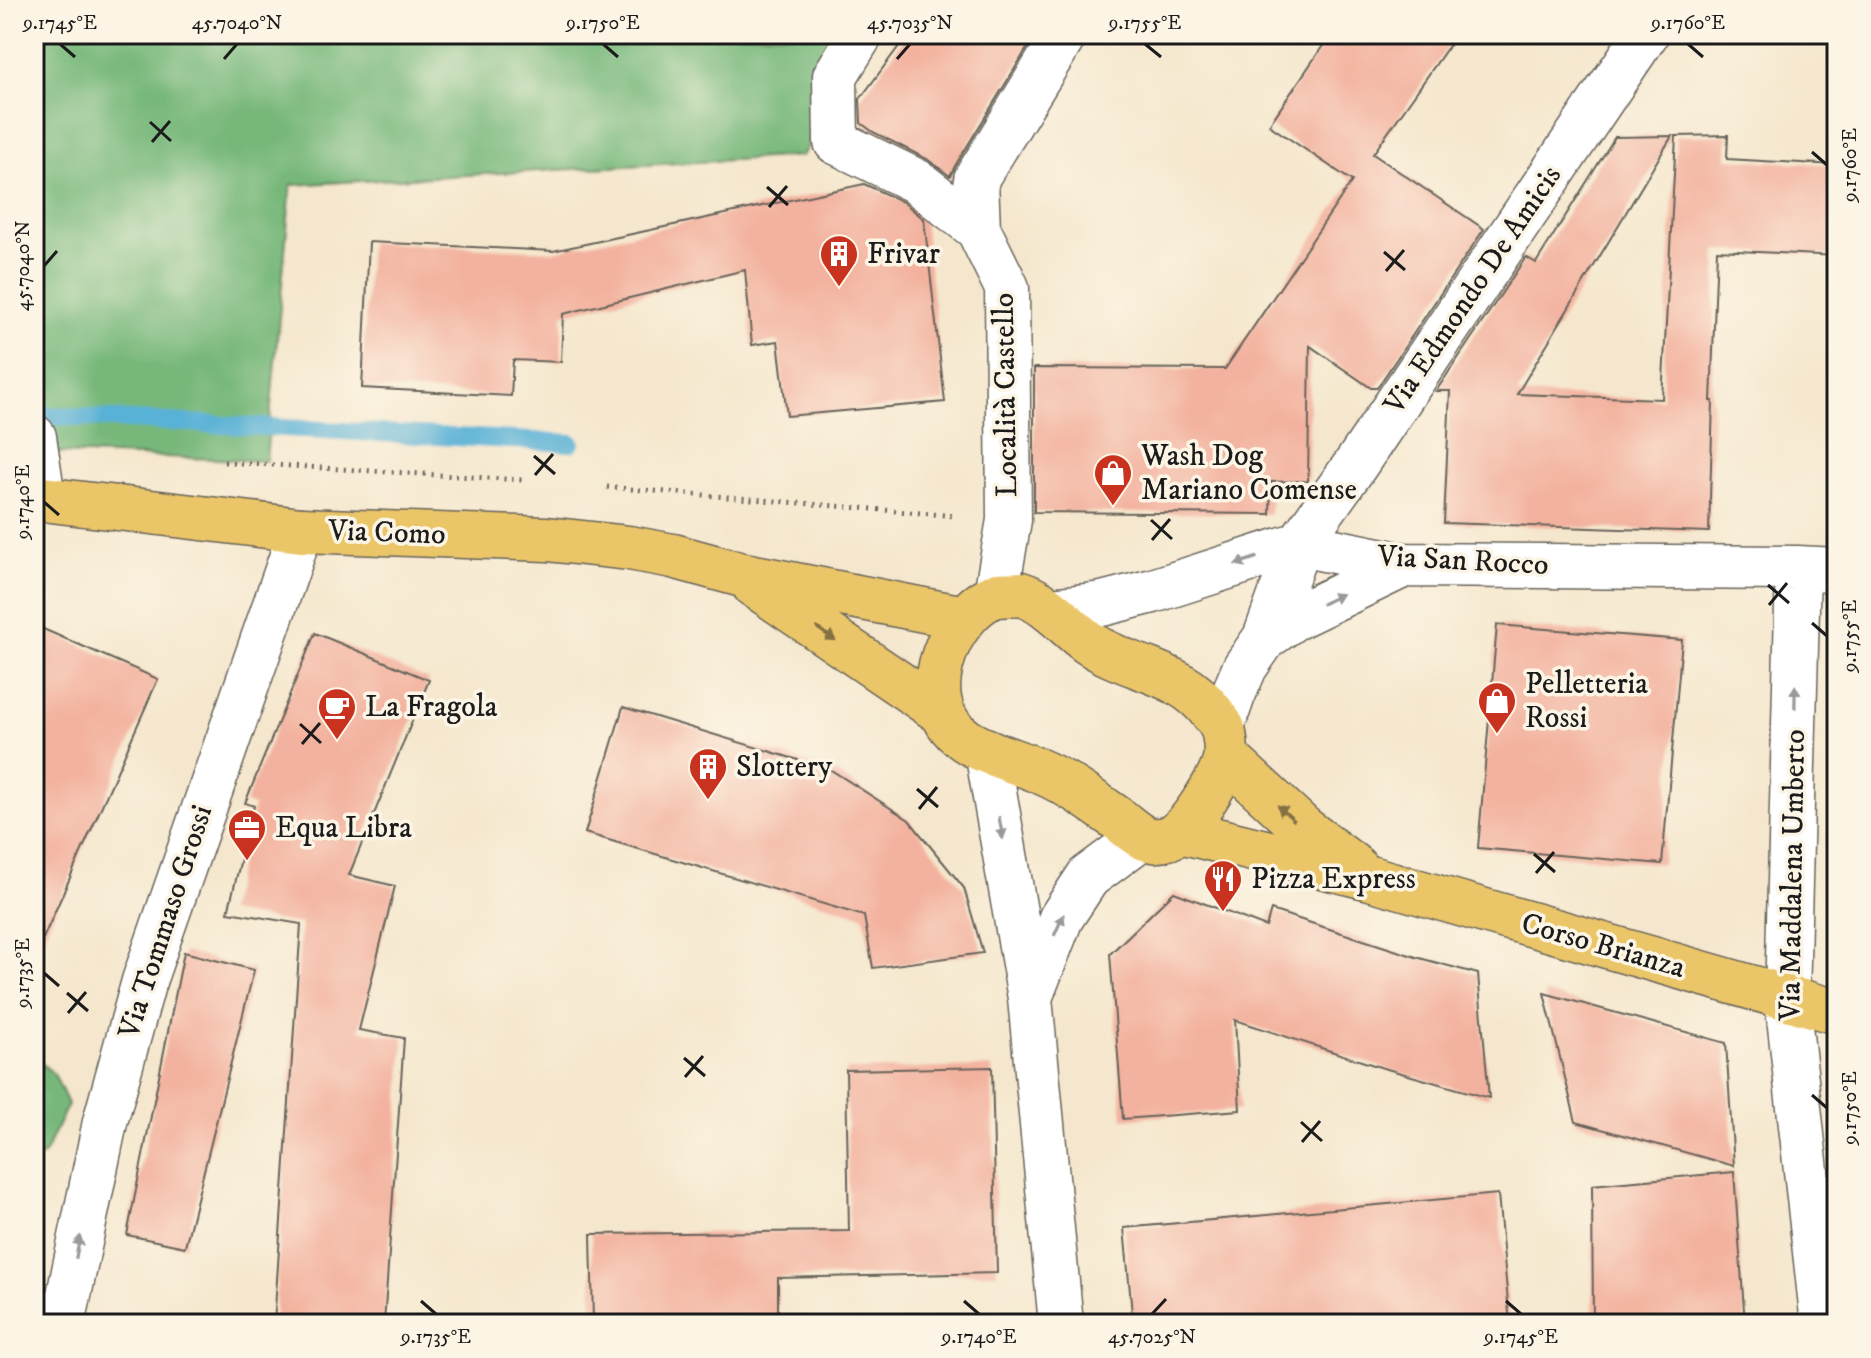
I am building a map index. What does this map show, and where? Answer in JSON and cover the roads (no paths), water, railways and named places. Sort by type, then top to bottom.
[{"type":"main road","name":"Via Como","points":[[38,498],[301,530],[580,542],[673,556],[739,574],[981,607],[1021,594],[1050,610]]},
{"type":"main road","name":"Via Como","points":[[739,574],[941,712],[951,730],[966,741],[1048,774],[1103,808],[1161,834]]},
{"type":"main road","points":[[941,712],[937,684],[950,640],[981,607]]},
{"type":"main road","name":"Corso Brianza","points":[[1050,610],[1088,643],[1184,685],[1206,703],[1224,742],[1303,828],[1370,878]]},
{"type":"main road","points":[[1161,834],[1194,815],[1220,774],[1224,742]]},
{"type":"main road","name":"Corso Brianza","points":[[1161,834],[1370,878],[1837,1012]]},
{"type":"street","points":[[861,34],[835,76],[836,142],[916,181],[978,229]]},
{"type":"street","name":"Località Castello","points":[[981,607],[1009,520],[1007,288],[978,229],[976,179],[1065,34]]},
{"type":"street","name":"Via Edmondo De Amicis","points":[[1265,638],[1299,544],[1646,34]]},
{"type":"street","points":[[34,437],[38,498]]},
{"type":"street","name":"Via Tommaso Grossi","points":[[63,1324],[88,1197],[144,981],[301,530]]},
{"type":"street","name":"Via San Rocco","points":[[1050,610],[1102,604],[1153,591],[1299,544],[1404,565],[1818,569]]},
{"type":"street","points":[[1224,742],[1233,695],[1245,667],[1265,638],[1292,619],[1404,565]]},
{"type":"street","name":"Via Maddalena Umberto","points":[[1818,569],[1787,999],[1823,1324]]},
{"type":"street","points":[[987,751],[1030,998],[1061,1324]]},
{"type":"street","points":[[1030,998],[1061,918],[1088,877],[1161,834]]},
{"type":"waterway","points":[[34,415],[571,443]]},
{"type":"place","name":"Frivar","points":[[839,288]]},
{"type":"place","name":"Wash Dog Mariano Comense","points":[[1113,507]]},
{"type":"place","name":"Pelletteria Rossi","points":[[1497,735]]},
{"type":"place","name":"La Fragola","points":[[337,741]]},
{"type":"place","name":"Slottery","points":[[708,801]]},
{"type":"place","name":"Equa Libra","points":[[247,862]]},
{"type":"place","name":"Pizza Express","points":[[1223,913]]}]
